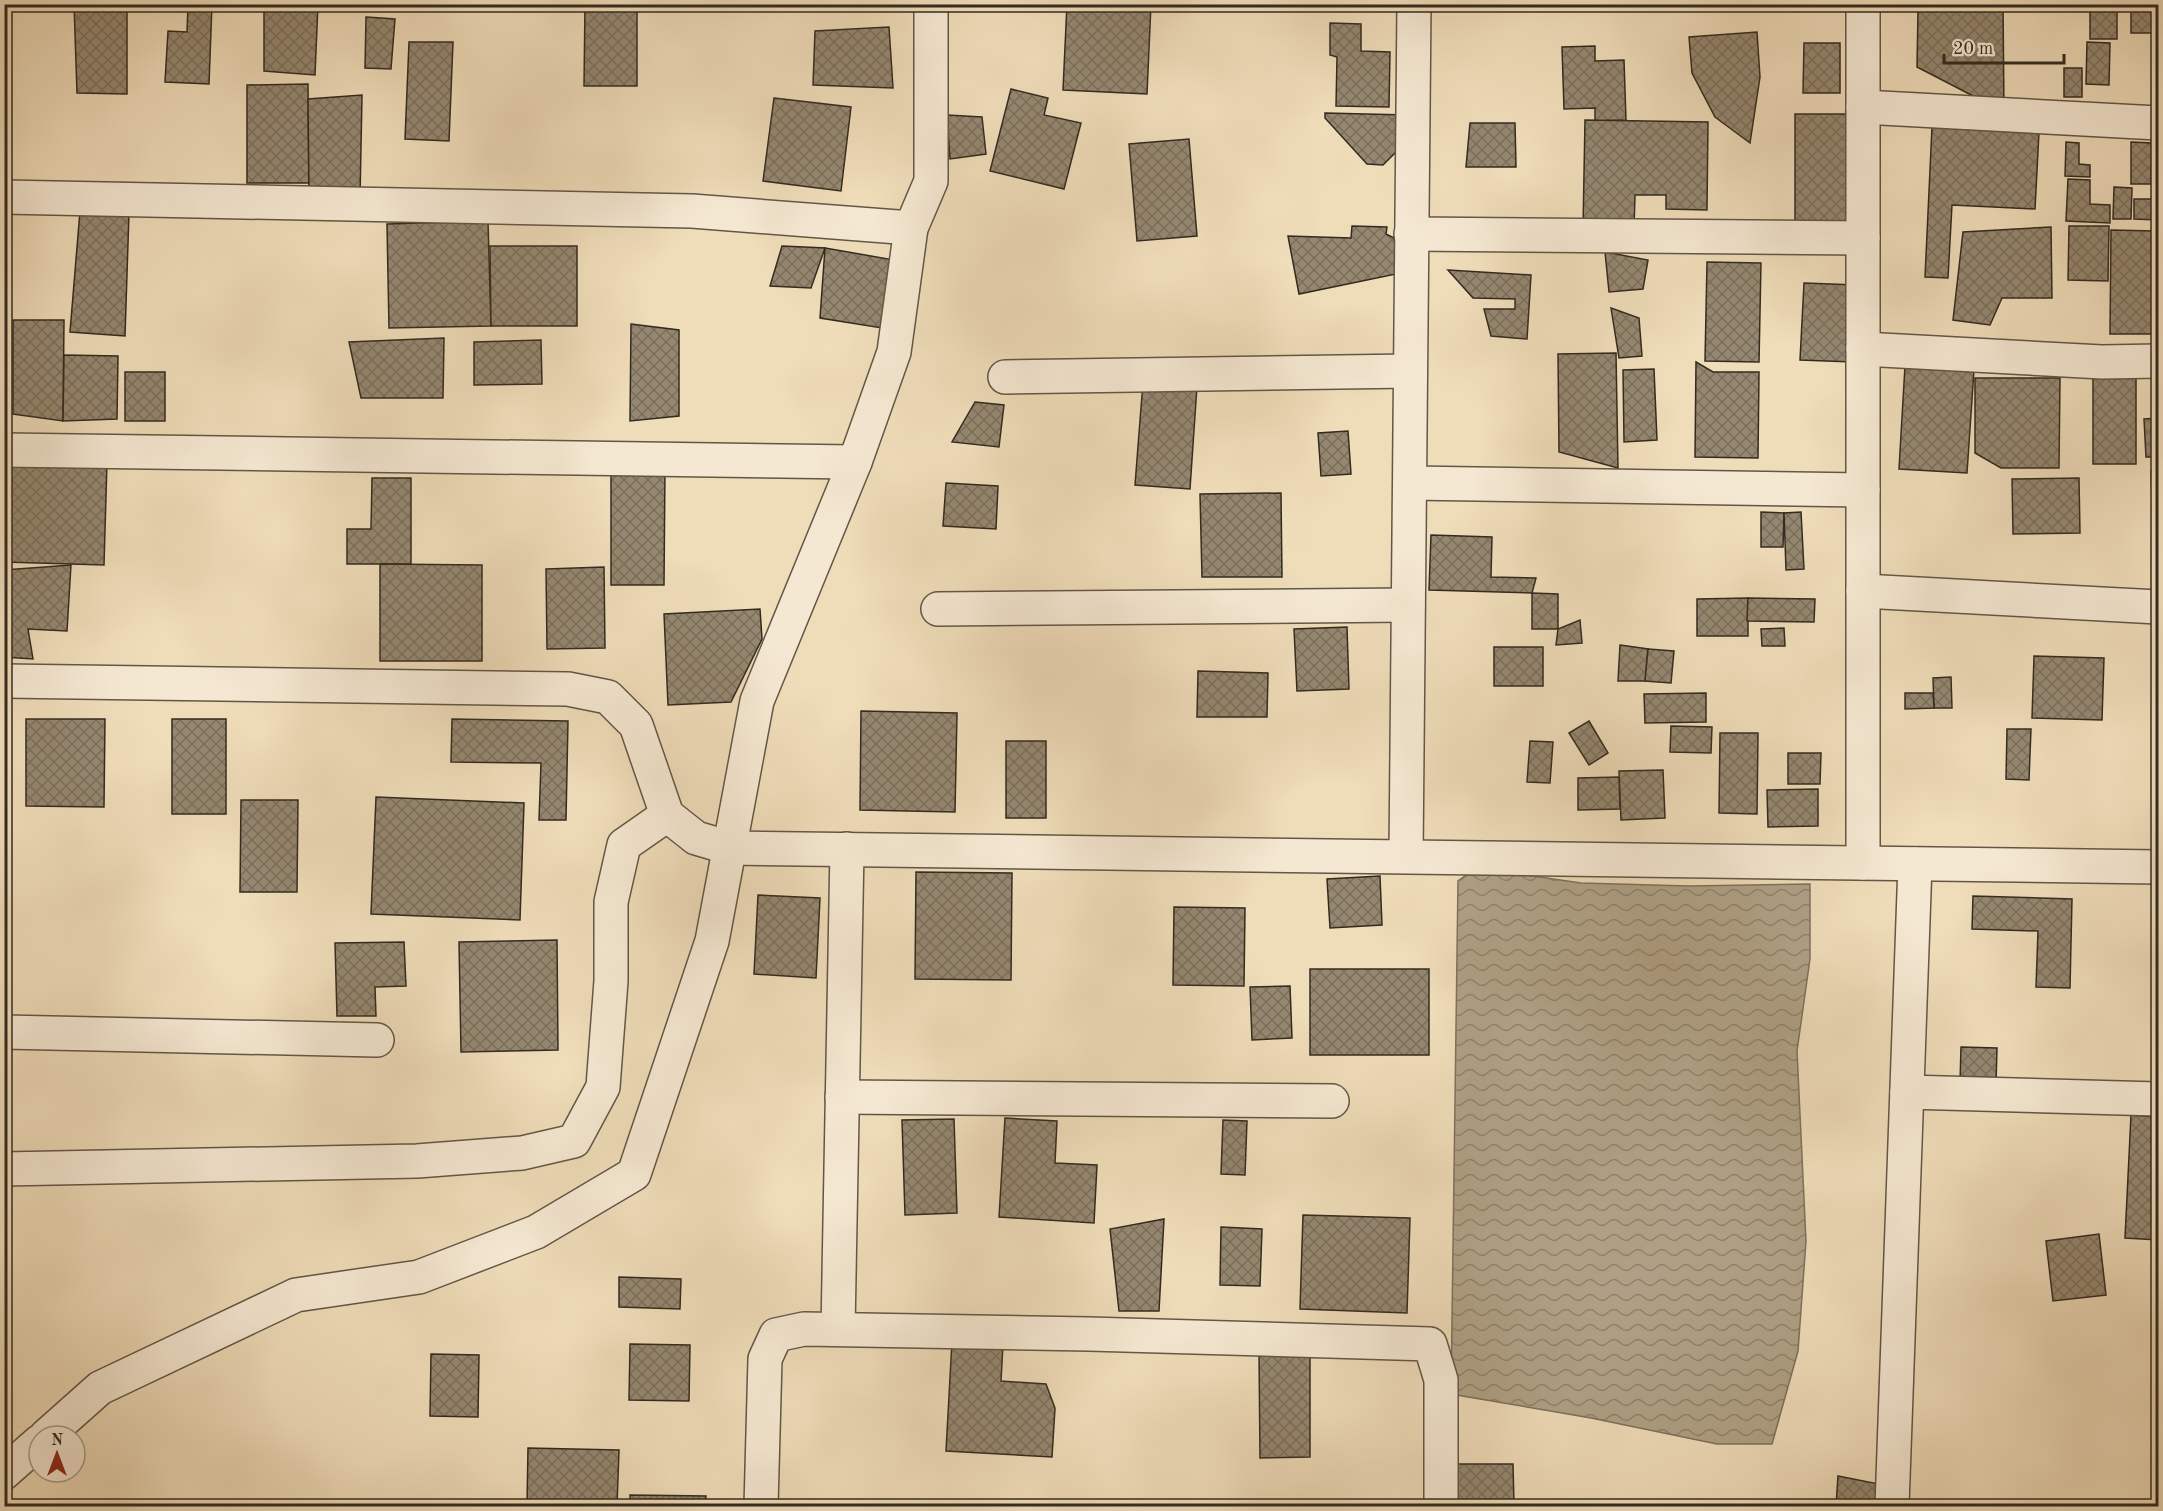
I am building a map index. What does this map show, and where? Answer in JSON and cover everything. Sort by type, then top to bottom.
[{"type":"street","points":[[60,1424],[100,1388],[296,1295],[419,1277],[536,1232],[634,1174],[712,941],[757,701],[855,462],[894,352],[911,228],[931,181],[931,4]]},
{"type":"street","points":[[1406,856],[1414,4]]},
{"type":"street","points":[[1863,4],[1863,863]]},
{"type":"street","points":[[1863,107],[2158,123]]},
{"type":"street","points":[[4,197],[692,212],[911,228]]},
{"type":"street","points":[[1412,234],[1863,238]]},
{"type":"street","points":[[1863,349],[2103,362],[2158,361]]},
{"type":"street","points":[[1005,377],[1410,371]]},
{"type":"street","points":[[4,450],[855,462]]},
{"type":"street","points":[[1410,483],[1863,490]]},
{"type":"street","points":[[1863,591],[2158,607]]},
{"type":"street","points":[[938,609],[1408,605]]},
{"type":"street","points":[[4,681],[578,690],[608,697],[636,725],[667,815],[696,838],[730,848],[2158,867]]},
{"type":"street","points":[[4,1169],[417,1161],[522,1153],[574,1141],[603,1087],[610,981],[610,902],[624,845],[667,815]]},
{"type":"street","points":[[838,1329],[847,849]]},
{"type":"street","points":[[1892,1506],[1915,864]]},
{"type":"street","points":[[4,1032],[377,1041]]},
{"type":"street","points":[[1907,1092],[2158,1100]]},
{"type":"street","points":[[842,1096],[1332,1101]]},
{"type":"street","points":[[761,1506],[765,1359],[776,1335],[804,1329],[1431,1344],[1441,1380],[1441,1506]]},
{"type":"street","points":[[4,1473],[27,1453]]},
{"type":"water","points":[[1476,868],[1581,883],[1689,886],[1810,884],[1810,959],[1797,1051],[1806,1241],[1798,1351],[1772,1444],[1717,1444],[1591,1418],[1451,1394],[1458,881]]},
{"type":"building","points":[[74,4],[127,4],[127,94],[77,93]]},
{"type":"building","points":[[188,4],[212,4],[209,84],[165,82],[168,31],[187,32]]},
{"type":"building","points":[[264,4],[318,4],[315,75],[264,71]]},
{"type":"building","points":[[585,4],[637,4],[637,86],[584,86]]},
{"type":"building","points":[[1067,4],[1151,4],[1147,94],[1063,90]]},
{"type":"building","points":[[1922,4],[2003,4],[2004,112],[1917,67],[1918,12]]},
{"type":"building","points":[[2090,4],[2117,4],[2117,39],[2090,39]]},
{"type":"building","points":[[2131,4],[2158,4],[2158,33],[2131,33]]},
{"type":"building","points":[[366,17],[395,19],[391,69],[365,68]]},
{"type":"building","points":[[1330,23],[1361,24],[1361,51],[1390,52],[1389,107],[1336,106],[1337,57],[1330,55]]},
{"type":"building","points":[[889,27],[893,88],[813,85],[815,31]]},
{"type":"building","points":[[1757,32],[1760,77],[1750,143],[1715,117],[1692,73],[1689,37]]},
{"type":"building","points":[[409,42],[453,42],[449,141],[405,139]]},
{"type":"building","points":[[2087,42],[2110,43],[2109,85],[2086,84]]},
{"type":"building","points":[[1804,43],[1840,43],[1840,93],[1803,93]]},
{"type":"building","points":[[1595,46],[1595,61],[1624,60],[1626,120],[1595,121],[1595,108],[1564,109],[1562,47]]},
{"type":"building","points":[[2064,68],[2082,68],[2082,97],[2064,97]]},
{"type":"building","points":[[308,84],[309,183],[247,183],[247,85]]},
{"type":"building","points":[[1011,89],[1048,98],[1044,115],[1081,123],[1064,189],[990,171]]},
{"type":"building","points":[[362,95],[360,198],[309,198],[308,99]]},
{"type":"building","points":[[774,98],[851,107],[841,191],[763,181]]},
{"type":"building","points":[[1325,113],[1407,115],[1405,143],[1383,165],[1367,164],[1325,118]]},
{"type":"building","points":[[1795,114],[1848,114],[1848,223],[1795,223]]},
{"type":"building","points":[[947,115],[982,117],[986,154],[950,159]]},
{"type":"building","points":[[1585,120],[1708,122],[1707,210],[1666,209],[1666,195],[1635,195],[1634,229],[1583,228]]},
{"type":"building","points":[[1470,123],[1515,123],[1516,167],[1466,167]]},
{"type":"building","points":[[1932,127],[2039,132],[2035,209],[1952,205],[1948,278],[1925,277]]},
{"type":"building","points":[[1189,139],[1197,236],[1137,241],[1129,144]]},
{"type":"building","points":[[2158,141],[2158,192],[2157,192]]},
{"type":"building","points":[[2066,142],[2079,143],[2079,164],[2090,165],[2090,177],[2065,176]]},
{"type":"building","points":[[2131,142],[2152,143],[2151,184],[2131,184]]},
{"type":"building","points":[[2068,179],[2090,180],[2090,204],[2110,205],[2110,223],[2066,221]]},
{"type":"building","points":[[2114,187],[2132,188],[2131,219],[2113,219]]},
{"type":"building","points":[[2134,199],[2158,199],[2158,220],[2134,219]]},
{"type":"building","points":[[80,211],[129,213],[125,336],[70,332]]},
{"type":"building","points":[[488,221],[491,326],[389,328],[387,224]]},
{"type":"building","points":[[1352,226],[1387,227],[1386,234],[1394,238],[1401,273],[1299,294],[1288,236],[1351,238]]},
{"type":"building","points":[[2069,226],[2109,226],[2108,281],[2068,280]]},
{"type":"building","points":[[2051,227],[2052,298],[2002,298],[1990,325],[1953,320],[1963,232]]},
{"type":"building","points":[[2111,230],[2155,231],[2154,334],[2110,334]]},
{"type":"building","points":[[490,246],[577,246],[577,326],[491,326]]},
{"type":"building","points":[[782,246],[825,248],[811,288],[770,286]]},
{"type":"building","points":[[825,248],[894,260],[882,328],[820,318]]},
{"type":"building","points":[[1605,252],[1648,260],[1643,289],[1609,292]]},
{"type":"building","points":[[1707,262],[1761,263],[1759,362],[1705,361]]},
{"type":"building","points":[[1448,270],[1531,275],[1527,339],[1491,336],[1484,309],[1515,309],[1515,299],[1473,298]]},
{"type":"building","points":[[1804,283],[1857,285],[1853,362],[1800,360]]},
{"type":"building","points":[[1611,308],[1639,318],[1642,356],[1619,358]]},
{"type":"building","points":[[13,320],[64,320],[63,421],[13,414]]},
{"type":"building","points":[[631,324],[679,330],[679,416],[630,421]]},
{"type":"building","points":[[444,338],[443,398],[361,398],[349,342]]},
{"type":"building","points":[[541,340],[542,384],[474,385],[474,342]]},
{"type":"building","points":[[1616,353],[1618,468],[1559,452],[1558,354]]},
{"type":"building","points":[[64,355],[118,356],[117,419],[63,421]]},
{"type":"building","points":[[1696,362],[1713,372],[1759,372],[1758,458],[1695,457]]},
{"type":"building","points":[[2093,362],[2136,362],[2136,464],[2093,464]]},
{"type":"building","points":[[1905,366],[1974,370],[1967,473],[1899,469]]},
{"type":"building","points":[[1654,369],[1657,440],[1624,442],[1623,370]]},
{"type":"building","points":[[125,372],[165,372],[165,421],[125,421]]},
{"type":"building","points":[[1975,378],[2060,378],[2059,468],[2001,468],[1975,453]]},
{"type":"building","points":[[1143,382],[1197,386],[1190,489],[1135,485]]},
{"type":"building","points":[[975,402],[1004,405],[999,447],[952,442]]},
{"type":"building","points":[[2158,418],[2158,457],[2146,457],[2144,419]]},
{"type":"building","points":[[1348,431],[1351,474],[1321,476],[1318,433]]},
{"type":"building","points":[[4,459],[107,462],[104,565],[4,562]]},
{"type":"building","points":[[611,468],[665,468],[664,585],[611,585]]},
{"type":"building","points":[[2151,471],[2158,471],[2158,553],[2154,553]]},
{"type":"building","points":[[372,478],[411,478],[411,564],[347,564],[347,529],[371,529]]},
{"type":"building","points":[[2079,478],[2080,533],[2013,534],[2012,479]]},
{"type":"building","points":[[946,483],[998,486],[996,529],[943,526]]},
{"type":"building","points":[[1281,493],[1282,577],[1202,577],[1200,494]]},
{"type":"building","points":[[1761,512],[1784,513],[1783,547],[1761,547]]},
{"type":"building","points":[[1801,512],[1804,569],[1786,570],[1784,513]]},
{"type":"building","points":[[1431,535],[1492,537],[1491,577],[1536,578],[1532,593],[1429,590]]},
{"type":"building","points":[[380,564],[482,565],[482,661],[380,661]]},
{"type":"building","points":[[71,565],[67,631],[28,629],[33,659],[4,657],[4,570]]},
{"type":"building","points":[[604,567],[605,648],[547,649],[546,569]]},
{"type":"building","points":[[1532,593],[1558,594],[1558,629],[1532,629]]},
{"type":"building","points":[[1748,598],[1748,636],[1697,636],[1697,599]]},
{"type":"building","points":[[1748,598],[1815,599],[1814,622],[1747,621]]},
{"type":"building","points":[[760,609],[762,639],[731,702],[668,705],[664,614]]},
{"type":"building","points":[[1580,620],[1582,643],[1556,645],[1558,629]]},
{"type":"building","points":[[1347,627],[1349,689],[1297,691],[1294,629]]},
{"type":"building","points":[[1784,628],[1785,646],[1762,646],[1761,629]]},
{"type":"building","points":[[1620,645],[1648,649],[1645,681],[1618,681]]},
{"type":"building","points":[[1494,647],[1543,647],[1543,686],[1494,686]]},
{"type":"building","points":[[1648,649],[1674,651],[1671,683],[1645,681]]},
{"type":"building","points":[[2034,656],[2104,658],[2102,720],[2032,718]]},
{"type":"building","points":[[1198,671],[1268,673],[1267,717],[1197,717]]},
{"type":"building","points":[[1951,677],[1952,708],[1934,708],[1933,678]]},
{"type":"building","points":[[1706,693],[1706,722],[1645,723],[1644,694]]},
{"type":"building","points":[[1905,693],[1933,693],[1934,708],[1905,709]]},
{"type":"building","points":[[861,711],[957,713],[955,812],[860,810]]},
{"type":"building","points":[[26,719],[105,719],[104,807],[26,806]]},
{"type":"building","points":[[172,719],[226,719],[226,814],[172,814]]},
{"type":"building","points":[[452,719],[568,721],[566,820],[539,820],[541,763],[451,762]]},
{"type":"building","points":[[1589,721],[1608,753],[1589,765],[1569,733]]},
{"type":"building","points":[[1671,726],[1712,727],[1711,753],[1670,752]]},
{"type":"building","points":[[2007,729],[2031,729],[2029,780],[2006,779]]},
{"type":"building","points":[[1720,733],[1758,733],[1757,814],[1719,813]]},
{"type":"building","points":[[1006,741],[1046,741],[1046,818],[1006,818]]},
{"type":"building","points":[[1530,741],[1553,742],[1550,783],[1527,782]]},
{"type":"building","points":[[1788,753],[1821,753],[1820,784],[1788,784]]},
{"type":"building","points":[[1663,770],[1665,818],[1621,820],[1619,771]]},
{"type":"building","points":[[1619,777],[1620,809],[1578,810],[1578,778]]},
{"type":"building","points":[[1818,789],[1818,826],[1768,827],[1767,790]]},
{"type":"building","points":[[376,797],[524,803],[520,920],[371,914]]},
{"type":"building","points":[[241,800],[298,800],[297,892],[240,892]]},
{"type":"building","points":[[4,804],[7,804],[10,906],[4,906]]},
{"type":"building","points":[[916,872],[1012,873],[1011,980],[915,979]]},
{"type":"building","points":[[1380,876],[1382,925],[1330,928],[1327,879]]},
{"type":"building","points":[[758,895],[820,898],[816,978],[754,974]]},
{"type":"building","points":[[1973,896],[2072,899],[2070,988],[2036,987],[2038,931],[1972,929]]},
{"type":"building","points":[[1174,907],[1245,908],[1244,986],[1173,985]]},
{"type":"building","points":[[557,940],[558,1050],[461,1052],[459,942]]},
{"type":"building","points":[[404,942],[406,986],[375,987],[376,1016],[337,1016],[335,943]]},
{"type":"building","points":[[1310,969],[1429,969],[1429,1055],[1310,1055]]},
{"type":"building","points":[[1290,986],[1292,1038],[1252,1040],[1250,987]]},
{"type":"building","points":[[1961,1047],[1997,1048],[1996,1084],[1960,1083]]},
{"type":"building","points":[[2131,1115],[2158,1117],[2158,1240],[2125,1238]]},
{"type":"building","points":[[1005,1118],[1057,1121],[1055,1163],[1097,1165],[1094,1223],[999,1217]]},
{"type":"building","points":[[954,1119],[957,1213],[905,1215],[902,1120]]},
{"type":"building","points":[[1223,1120],[1247,1121],[1245,1175],[1221,1174]]},
{"type":"building","points":[[1303,1215],[1410,1218],[1407,1313],[1300,1309]]},
{"type":"building","points":[[1164,1219],[1159,1311],[1119,1311],[1110,1229]]},
{"type":"building","points":[[1221,1227],[1262,1229],[1260,1286],[1220,1285]]},
{"type":"building","points":[[2099,1234],[2106,1295],[2053,1301],[2046,1241]]},
{"type":"building","points":[[619,1277],[681,1279],[680,1309],[619,1307]]},
{"type":"building","points":[[952,1341],[1003,1344],[1001,1381],[1046,1384],[1055,1408],[1052,1457],[946,1451]]},
{"type":"building","points":[[630,1344],[690,1345],[689,1401],[629,1400]]},
{"type":"building","points":[[1310,1351],[1310,1457],[1260,1458],[1259,1352]]},
{"type":"building","points":[[431,1354],[479,1355],[478,1417],[430,1416]]},
{"type":"building","points":[[528,1448],[619,1450],[617,1506],[527,1506]]},
{"type":"building","points":[[1452,1464],[1513,1464],[1514,1506],[1453,1506]]},
{"type":"building","points":[[1838,1476],[1884,1485],[1883,1506],[1836,1506]]},
{"type":"building","points":[[630,1495],[706,1496],[705,1506],[630,1506]]}]
